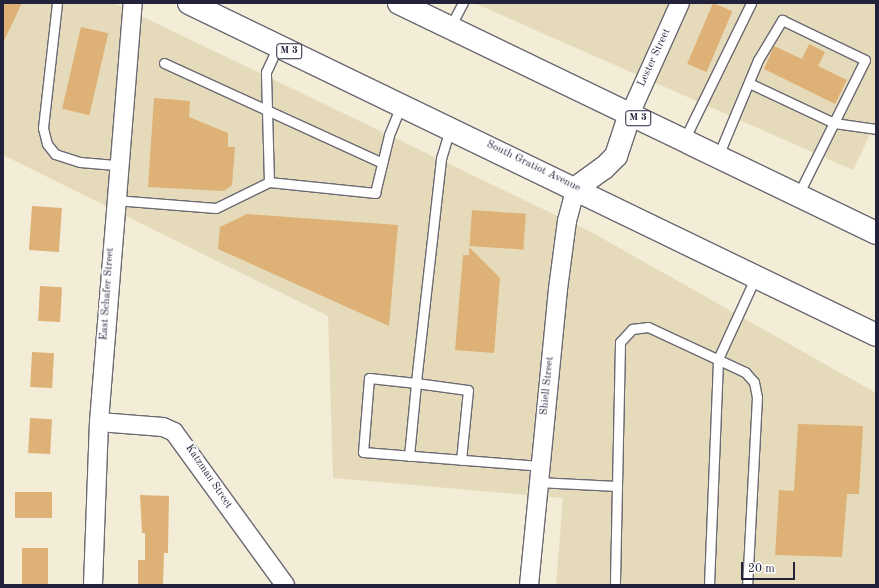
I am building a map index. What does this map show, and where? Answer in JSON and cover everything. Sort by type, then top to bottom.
[{"type":"main road","name":"South Gratiot Avenue","points":[[189,3],[576,188],[876,335]]},
{"type":"main road","name":"M 3","points":[[399,3],[798,194],[876,233]]},
{"type":"main road","points":[[576,188],[616,156],[630,114]]},
{"type":"street","name":"East Schafer Street","points":[[93,585],[98,422],[115,200],[133,3]]},
{"type":"street","name":"Lester Street","points":[[630,114],[680,3]]},
{"type":"street","name":"Shiell Street","points":[[529,585],[538,474],[567,221],[576,188]]},
{"type":"street","name":"Katzman Street","points":[[98,422],[163,427],[174,432],[285,585]]},
{"type":"lane","points":[[57,3],[43,128],[47,144],[55,154],[80,162],[118,165]]},
{"type":"lane","points":[[450,27],[463,3]]},
{"type":"lane","points":[[684,140],[751,3]]},
{"type":"lane","points":[[718,156],[750,83],[758,60],[782,20],[865,60],[798,194]]},
{"type":"lane","points":[[269,182],[266,72],[278,46]]},
{"type":"lane","points":[[164,63],[382,163]]},
{"type":"lane","points":[[750,83],[834,123],[876,129]]},
{"type":"lane","points":[[115,200],[216,208],[269,182],[375,193],[389,135],[401,104]]},
{"type":"lane","points":[[409,456],[441,159],[450,128]]},
{"type":"lane","points":[[709,585],[718,359],[756,276]]},
{"type":"lane","points":[[615,585],[620,342],[632,329],[648,327],[745,372],[754,382],[757,397],[747,585]]},
{"type":"lane","points":[[461,460],[468,390],[369,378],[363,452],[461,460],[617,486]]},
{"type":"shaded area","points":[[3,3],[114,3],[593,233],[876,393],[876,585],[556,585],[563,498],[333,478],[328,316],[3,155]]},
{"type":"shaded area","points":[[474,3],[876,3],[876,122],[853,170]]},
{"type":"building","points":[[3,3],[22,3],[3,43]]},
{"type":"building","points":[[713,3],[732,11],[707,72],[687,64]]},
{"type":"building","points":[[81,27],[108,33],[89,115],[62,109]]},
{"type":"building","points":[[809,44],[825,52],[818,66],[847,80],[835,104],[764,69],[774,46],[802,59]]},
{"type":"building","points":[[154,98],[190,101],[189,117],[228,133],[228,147],[235,147],[232,185],[224,191],[148,187]]},
{"type":"building","points":[[32,206],[62,208],[59,252],[29,250]]},
{"type":"building","points":[[472,210],[526,214],[523,250],[469,246]]},
{"type":"building","points":[[247,214],[398,225],[389,326],[218,249],[220,227]]},
{"type":"building","points":[[469,247],[500,278],[494,353],[455,350],[463,255],[469,255]]},
{"type":"building","points":[[40,286],[62,287],[60,322],[38,321]]},
{"type":"building","points":[[32,352],[54,353],[52,388],[30,387]]},
{"type":"building","points":[[30,418],[52,419],[50,454],[28,453]]},
{"type":"building","points":[[798,424],[863,426],[859,494],[847,494],[842,557],[775,555],[779,490],[794,491]]},
{"type":"building","points":[[15,492],[52,492],[52,518],[15,518]]},
{"type":"building","points":[[140,495],[169,496],[168,553],[164,553],[163,585],[138,585],[138,560],[145,560],[145,533],[142,533]]},
{"type":"building","points":[[22,548],[48,548],[48,584],[22,584]]}]
